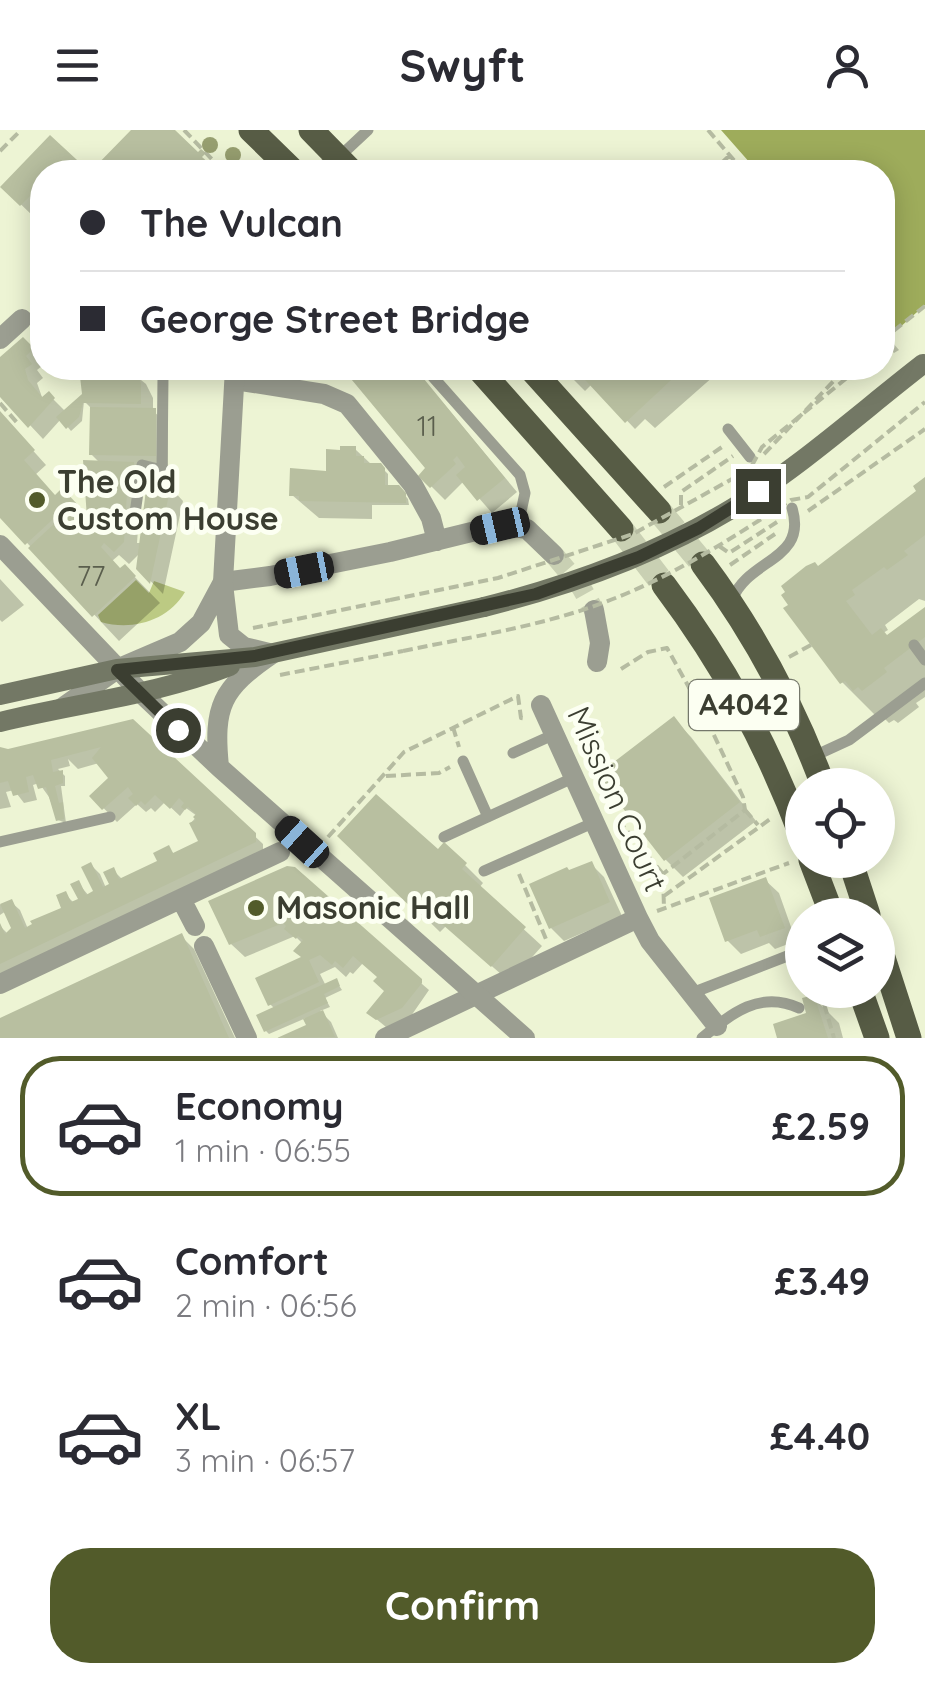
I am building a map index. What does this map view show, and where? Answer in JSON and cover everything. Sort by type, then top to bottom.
[{"type":"main road","points":[[251,130],[282,160]]},
{"type":"main road","points":[[311,130],[332,160]]},
{"type":"main road","points":[[0,695],[117,670],[263,655],[502,602],[586,579],[699,528],[778,476],[925,362]]},
{"type":"main road","points":[[489,380],[621,529]]},
{"type":"main road","points":[[542,380],[667,503]]},
{"type":"main road","name":"A4042","points":[[714,560],[816,768]]},
{"type":"main road","name":"A4042","points":[[664,585],[748,711],[785,797]]},
{"type":"main road","points":[[0,722],[142,694],[263,655]]},
{"type":"main road","points":[[895,993],[910,1038]]},
{"type":"main road","points":[[866,1008],[877,1038]]},
{"type":"street","points":[[0,339],[22,319]]},
{"type":"street","points":[[220,767],[216,723],[221,704],[263,655],[244,647],[230,635],[223,582],[235,380]]},
{"type":"street","points":[[262,380],[324,394],[347,404],[413,485],[431,518],[437,540]]},
{"type":"street","points":[[223,582],[270,576],[500,526],[518,526],[534,534],[554,555]]},
{"type":"street","points":[[0,545],[142,694],[525,1038]]},
{"type":"street","points":[[62,708],[117,670],[166,650],[195,630],[223,582]]},
{"type":"street","points":[[594,610],[600,644],[597,662]]},
{"type":"street","name":"Mission Court","points":[[549,720],[575,777],[604,818],[638,918],[650,941],[692,993],[710,1032]]},
{"type":"street","points":[[0,984],[280,852]]},
{"type":"street","points":[[181,899],[248,1038]]},
{"type":"street","name":"Mission Court","points":[[385,1038],[638,918]]},
{"type":"lane","points":[[344,160],[368,130]]},
{"type":"lane","points":[[134,520],[142,465],[162,470],[163,380]]},
{"type":"lane","points":[[436,380],[520,475],[525,493],[518,526]]},
{"type":"lane","points":[[728,429],[745,455]]},
{"type":"lane","points":[[732,602],[749,574],[788,548],[794,514]]},
{"type":"lane","points":[[914,646],[925,660]]},
{"type":"lane","points":[[812,757],[849,740],[925,682]]},
{"type":"lane","points":[[513,754],[549,720]]},
{"type":"lane","points":[[463,761],[488,817]]},
{"type":"lane","points":[[444,837],[575,777]]},
{"type":"lane","points":[[0,842],[110,817]]},
{"type":"lane","points":[[484,872],[604,818]]},
{"type":"lane","points":[[692,993],[785,957]]},
{"type":"lane","points":[[710,1032],[754,1001],[785,1002]]},
{"type":"path","points":[[0,152],[20,130]]},
{"type":"path","points":[[184,130],[213,160]]},
{"type":"path","points":[[708,130],[734,160]]},
{"type":"path","points":[[726,160],[730,156]]},
{"type":"path","points":[[895,329],[925,306]]},
{"type":"path","points":[[230,635],[498,578],[633,534],[724,446],[745,455],[768,454],[835,380]]},
{"type":"path","points":[[667,503],[750,469],[762,447],[844,380]]},
{"type":"path","points":[[0,403],[19,424]]},
{"type":"path","points":[[714,560],[925,430]]},
{"type":"path","points":[[667,503],[745,455]]},
{"type":"path","points":[[714,560],[777,522]]},
{"type":"path","points":[[782,661],[811,645]]},
{"type":"path","points":[[621,670],[648,652],[667,648],[706,718],[743,797],[745,810],[760,826]]},
{"type":"path","points":[[275,676],[403,650]]},
{"type":"path","points":[[314,852],[404,752],[518,696],[521,718],[549,720]]},
{"type":"path","points":[[383,776],[439,772],[463,761]]},
{"type":"path","points":[[663,874],[745,810]]},
{"type":"path","points":[[664,896],[774,816]]},
{"type":"path","points":[[604,818],[663,874],[664,909]]},
{"type":"path","points":[[512,858],[553,958]]},
{"type":"path","points":[[638,918],[785,867]]},
{"type":"path","points":[[825,1008],[834,1038]]},
{"type":"shaded area","points":[[721,130],[925,130],[925,360],[895,332],[895,160],[747,160]]},
{"type":"shaded area","points":[[136,580],[149,593],[154,581],[185,592],[169,610],[148,621],[125,625],[101,622],[98,615]]},
{"type":"pier","points":[[925,305],[925,365],[895,340],[895,332]]},
{"type":"building","points":[[131,130],[175,130],[198,152],[201,149],[206,153],[202,157],[205,160],[102,160]]},
{"type":"building","points":[[50,135],[77,160],[30,160],[30,196],[20,206],[0,187]]},
{"type":"building","points":[[23,337],[30,344],[26,356],[30,365],[25,369],[28,380],[42,397],[49,391],[55,398],[28,428],[0,397],[0,357]]},
{"type":"building","points":[[80,380],[141,383],[141,404],[83,403],[79,417],[66,429],[56,417],[82,394]]},
{"type":"building","points":[[352,380],[425,380],[505,478],[477,501],[456,475],[465,467],[457,456],[453,460],[456,464],[430,488],[418,476],[425,468]]},
{"type":"building","points":[[585,380],[671,380],[625,423]]},
{"type":"building","points":[[90,407],[156,408],[156,456],[89,455]]},
{"type":"building","name":"The Old Custom House","points":[[0,411],[35,450],[24,460],[55,495],[62,488],[78,505],[70,513],[65,508],[25,545],[0,518]]},
{"type":"building","points":[[340,446],[356,446],[356,456],[364,456],[364,463],[381,463],[385,468],[385,485],[399,485],[406,493],[406,503],[299,501],[299,496],[289,496],[290,468],[326,471],[326,449],[340,450]]},
{"type":"building","points":[[83,460],[134,462],[133,476],[128,476],[124,542],[114,552],[104,543],[101,547],[120,568],[125,564],[136,576],[92,617],[28,548],[68,511],[88,533]]},
{"type":"building","points":[[925,477],[925,535],[904,551],[908,555],[852,590],[855,595],[846,601],[872,635],[881,628],[887,635],[925,607],[925,637],[884,668],[887,672],[862,691],[858,687],[853,691],[845,681],[840,684],[783,608],[788,605],[781,595],[785,592],[781,586],[806,566],[815,562],[818,566],[916,491],[913,486]]},
{"type":"building","points":[[147,482],[171,485],[150,584],[136,569]]},
{"type":"building","points":[[674,716],[740,802],[664,861],[597,775]]},
{"type":"building","points":[[133,719],[256,833],[256,842],[0,964],[0,923],[5,934],[11,928],[0,904],[12,899],[25,928],[32,924],[30,921],[61,908],[56,895],[66,891],[71,902],[78,899],[70,884],[79,880],[86,895],[93,891],[81,867],[91,862],[103,887],[109,884],[103,872],[114,867],[119,879],[157,861],[153,853],[169,845],[173,853],[198,841],[189,823],[196,820],[196,814],[181,807],[184,803],[179,798],[170,809],[155,795],[145,805],[141,801],[136,806],[128,798],[133,794],[128,787],[102,810],[89,796],[108,778],[92,758],[101,747],[51,760],[53,772],[63,770],[63,783],[55,786],[59,803],[63,802],[64,819],[56,821],[46,787],[38,789],[33,775],[26,777],[29,792],[13,796],[8,781],[0,783],[0,747],[8,749]]},
{"type":"building","points":[[376,794],[438,849],[444,842],[467,863],[462,869],[526,927],[491,967],[426,910],[420,916],[337,836]]},
{"type":"building","points":[[592,861],[610,902],[549,929],[529,884]]},
{"type":"building","points":[[287,866],[295,867],[422,979],[402,1008],[376,1020],[366,1013],[384,991],[373,981],[377,977],[353,956],[343,968],[320,955],[309,960],[319,982],[268,1006],[255,978],[301,957],[293,951],[303,940],[284,929],[283,923],[229,945],[208,901]]},
{"type":"building","points":[[766,877],[785,928],[760,937],[757,930],[725,942],[709,898]]},
{"type":"building","points":[[182,933],[229,1038],[0,1038],[0,1018]]},
{"type":"building","points":[[337,978],[340,986],[324,994],[328,1003],[264,1032],[256,1015]]},
{"type":"building","points":[[805,1008],[818,1008],[828,1038],[777,1038],[773,1024],[806,1013]]},
{"type":"building","points":[[323,1010],[335,1037],[277,1038],[306,1025],[303,1019]]},
{"type":"tunnel","points":[[659,511],[703,564]]},
{"type":"tunnel","points":[[621,529],[664,585]]},
{"type":"tunnel","points":[[554,555],[581,587],[594,610]]},
{"type":"place","name":"The Old Custom House","points":[[37,500]]},
{"type":"place","name":"Masonic Hall","points":[[256,908]]},
{"type":"route","points":[[178,730],[117,670],[255,656],[536,594],[639,557],[699,528],[758,491]]}]
